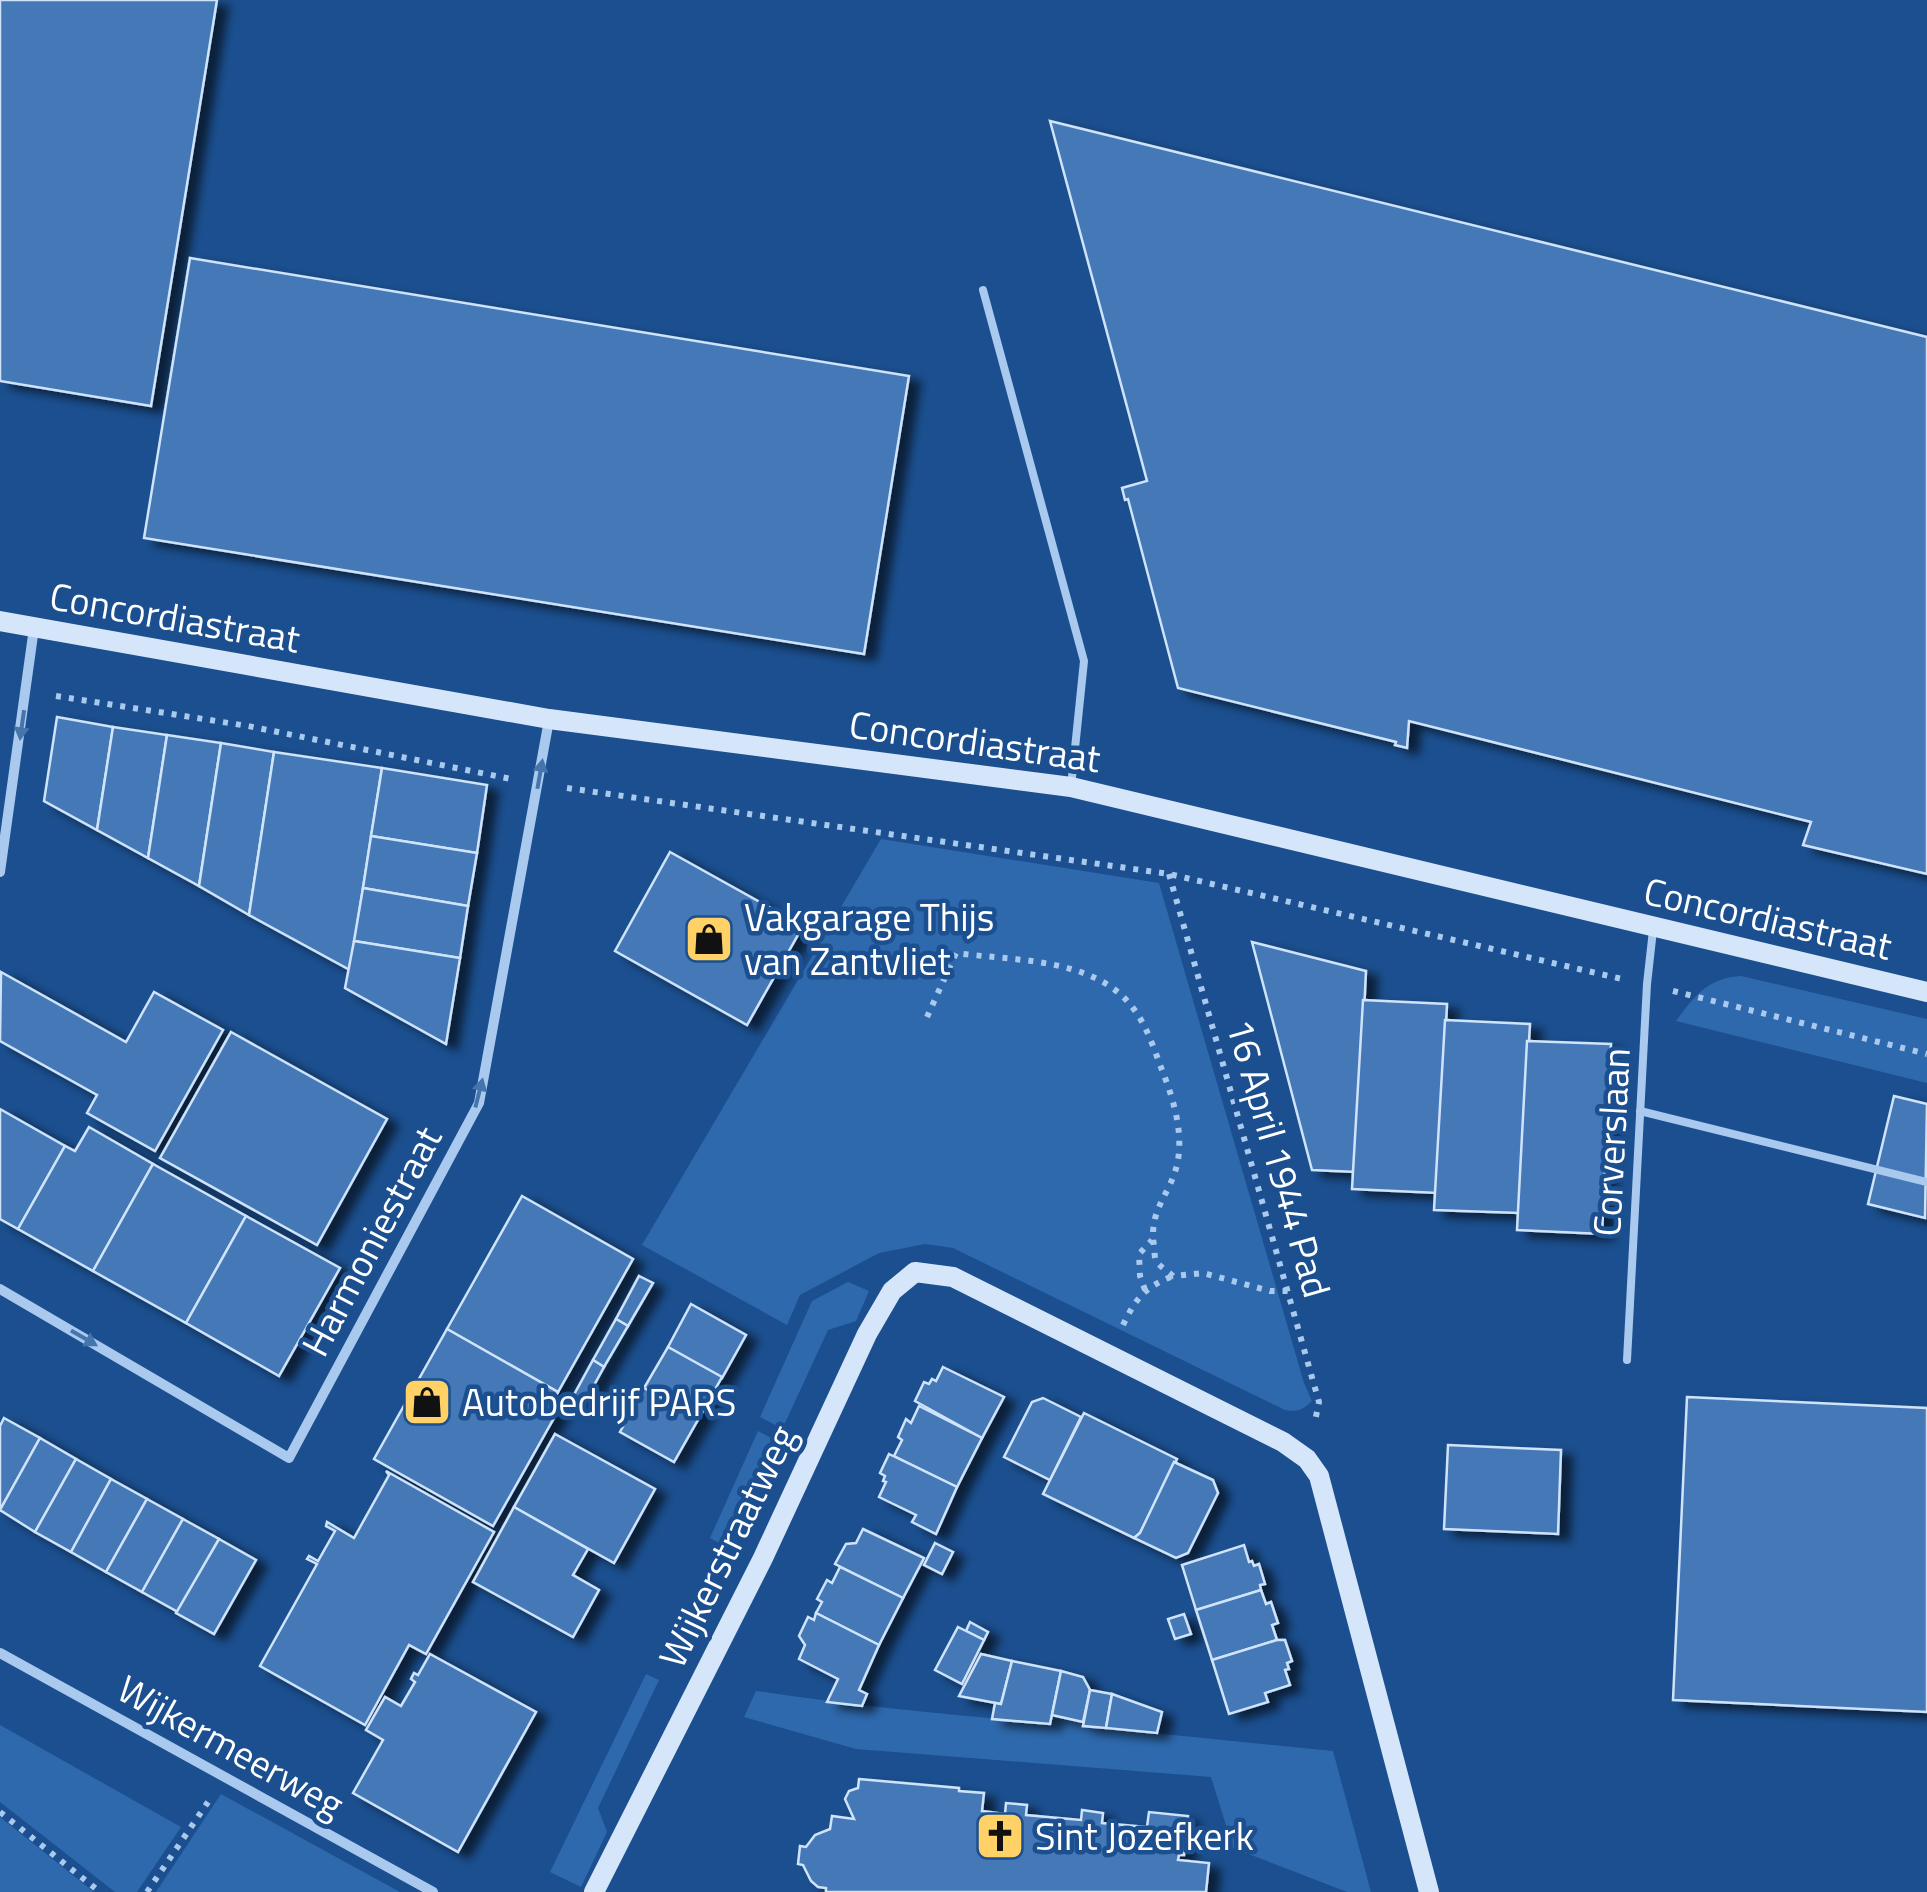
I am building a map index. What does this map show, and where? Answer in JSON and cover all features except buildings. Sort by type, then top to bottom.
[{"type":"street","name":"Concordiastraat","points":[[0,621],[549,719],[1071,787],[1927,992]]},
{"type":"street","points":[[0,872],[34,628]]},
{"type":"street","name":"Harmoniestraat","points":[[0,1289],[288,1458],[479,1103],[549,719]]},
{"type":"street","name":"Wijkerstraatweg","points":[[594,1892],[763,1558],[867,1334],[892,1292],[915,1272],[953,1278],[1108,1354]]},
{"type":"street","points":[[1108,1354],[1283,1442],[1307,1459],[1319,1476],[1428,1892]]},
{"type":"street","name":"Wijkermeerweg","points":[[0,1653],[434,1892]]},
{"type":"lane","points":[[983,290],[1084,661],[1071,787]]},
{"type":"lane","name":"Corverslaan","points":[[1626,1360],[1647,984],[1654,926]]},
{"type":"lane","points":[[1640,1112],[1927,1182]]},
{"type":"path","points":[[27,691],[248,726],[538,784],[1169,874],[1647,984],[1927,1054]]},
{"type":"path","name":"16 April 1944 Pad","points":[[1169,874],[1319,1402],[1307,1459]]},
{"type":"path","points":[[928,1017],[956,953],[1070,969],[1114,988],[1133,1008],[1146,1028],[1172,1098],[1178,1136],[1173,1178],[1156,1208],[1152,1227],[1156,1261],[1173,1276]]},
{"type":"path","points":[[1145,1290],[1140,1276],[1140,1254],[1153,1239]]},
{"type":"path","points":[[1108,1354],[1136,1298],[1173,1276],[1203,1274],[1270,1291],[1288,1291]]},
{"type":"path","points":[[147,1892],[225,1777]]},
{"type":"path","points":[[0,1812],[100,1892]]},
{"type":"shaded area","points":[[881,839],[1159,883],[1312,1401],[1306,1406],[1285,1410],[953,1248],[925,1244],[879,1253],[800,1295],[787,1325],[642,1245]]},
{"type":"shaded area","points":[[1741,976],[1927,1019],[1927,1083],[1676,1021],[1711,984]]},
{"type":"shaded area","points":[[848,1282],[869,1291],[856,1321],[828,1330],[785,1423],[779,1427],[760,1417],[812,1301]]},
{"type":"shaded area","points":[[758,1431],[775,1440],[723,1545],[710,1538]]},
{"type":"shaded area","points":[[646,1674],[659,1680],[598,1808],[607,1832],[581,1887],[550,1872]]},
{"type":"shaded area","points":[[756,1691],[902,1710],[1049,1723],[1052,1715],[1083,1722],[1084,1726],[1333,1751],[1371,1892],[1347,1892],[1233,1848],[1211,1777],[856,1749],[744,1717]]},
{"type":"shaded area","points":[[0,1725],[181,1827],[137,1892],[115,1892],[0,1802]]},
{"type":"shaded area","points":[[221,1794],[400,1892],[156,1892]]},
{"type":"shaded area","points":[[0,1817],[94,1892],[0,1892]]},
{"type":"place","name":"Vakgarage Thijs van Zantvliet","points":[[709,939]]},
{"type":"place","name":"Autobedrijf PARS","points":[[427,1402]]},
{"type":"place","name":"Sint Jozefkerk","points":[[1000,1836]]}]
